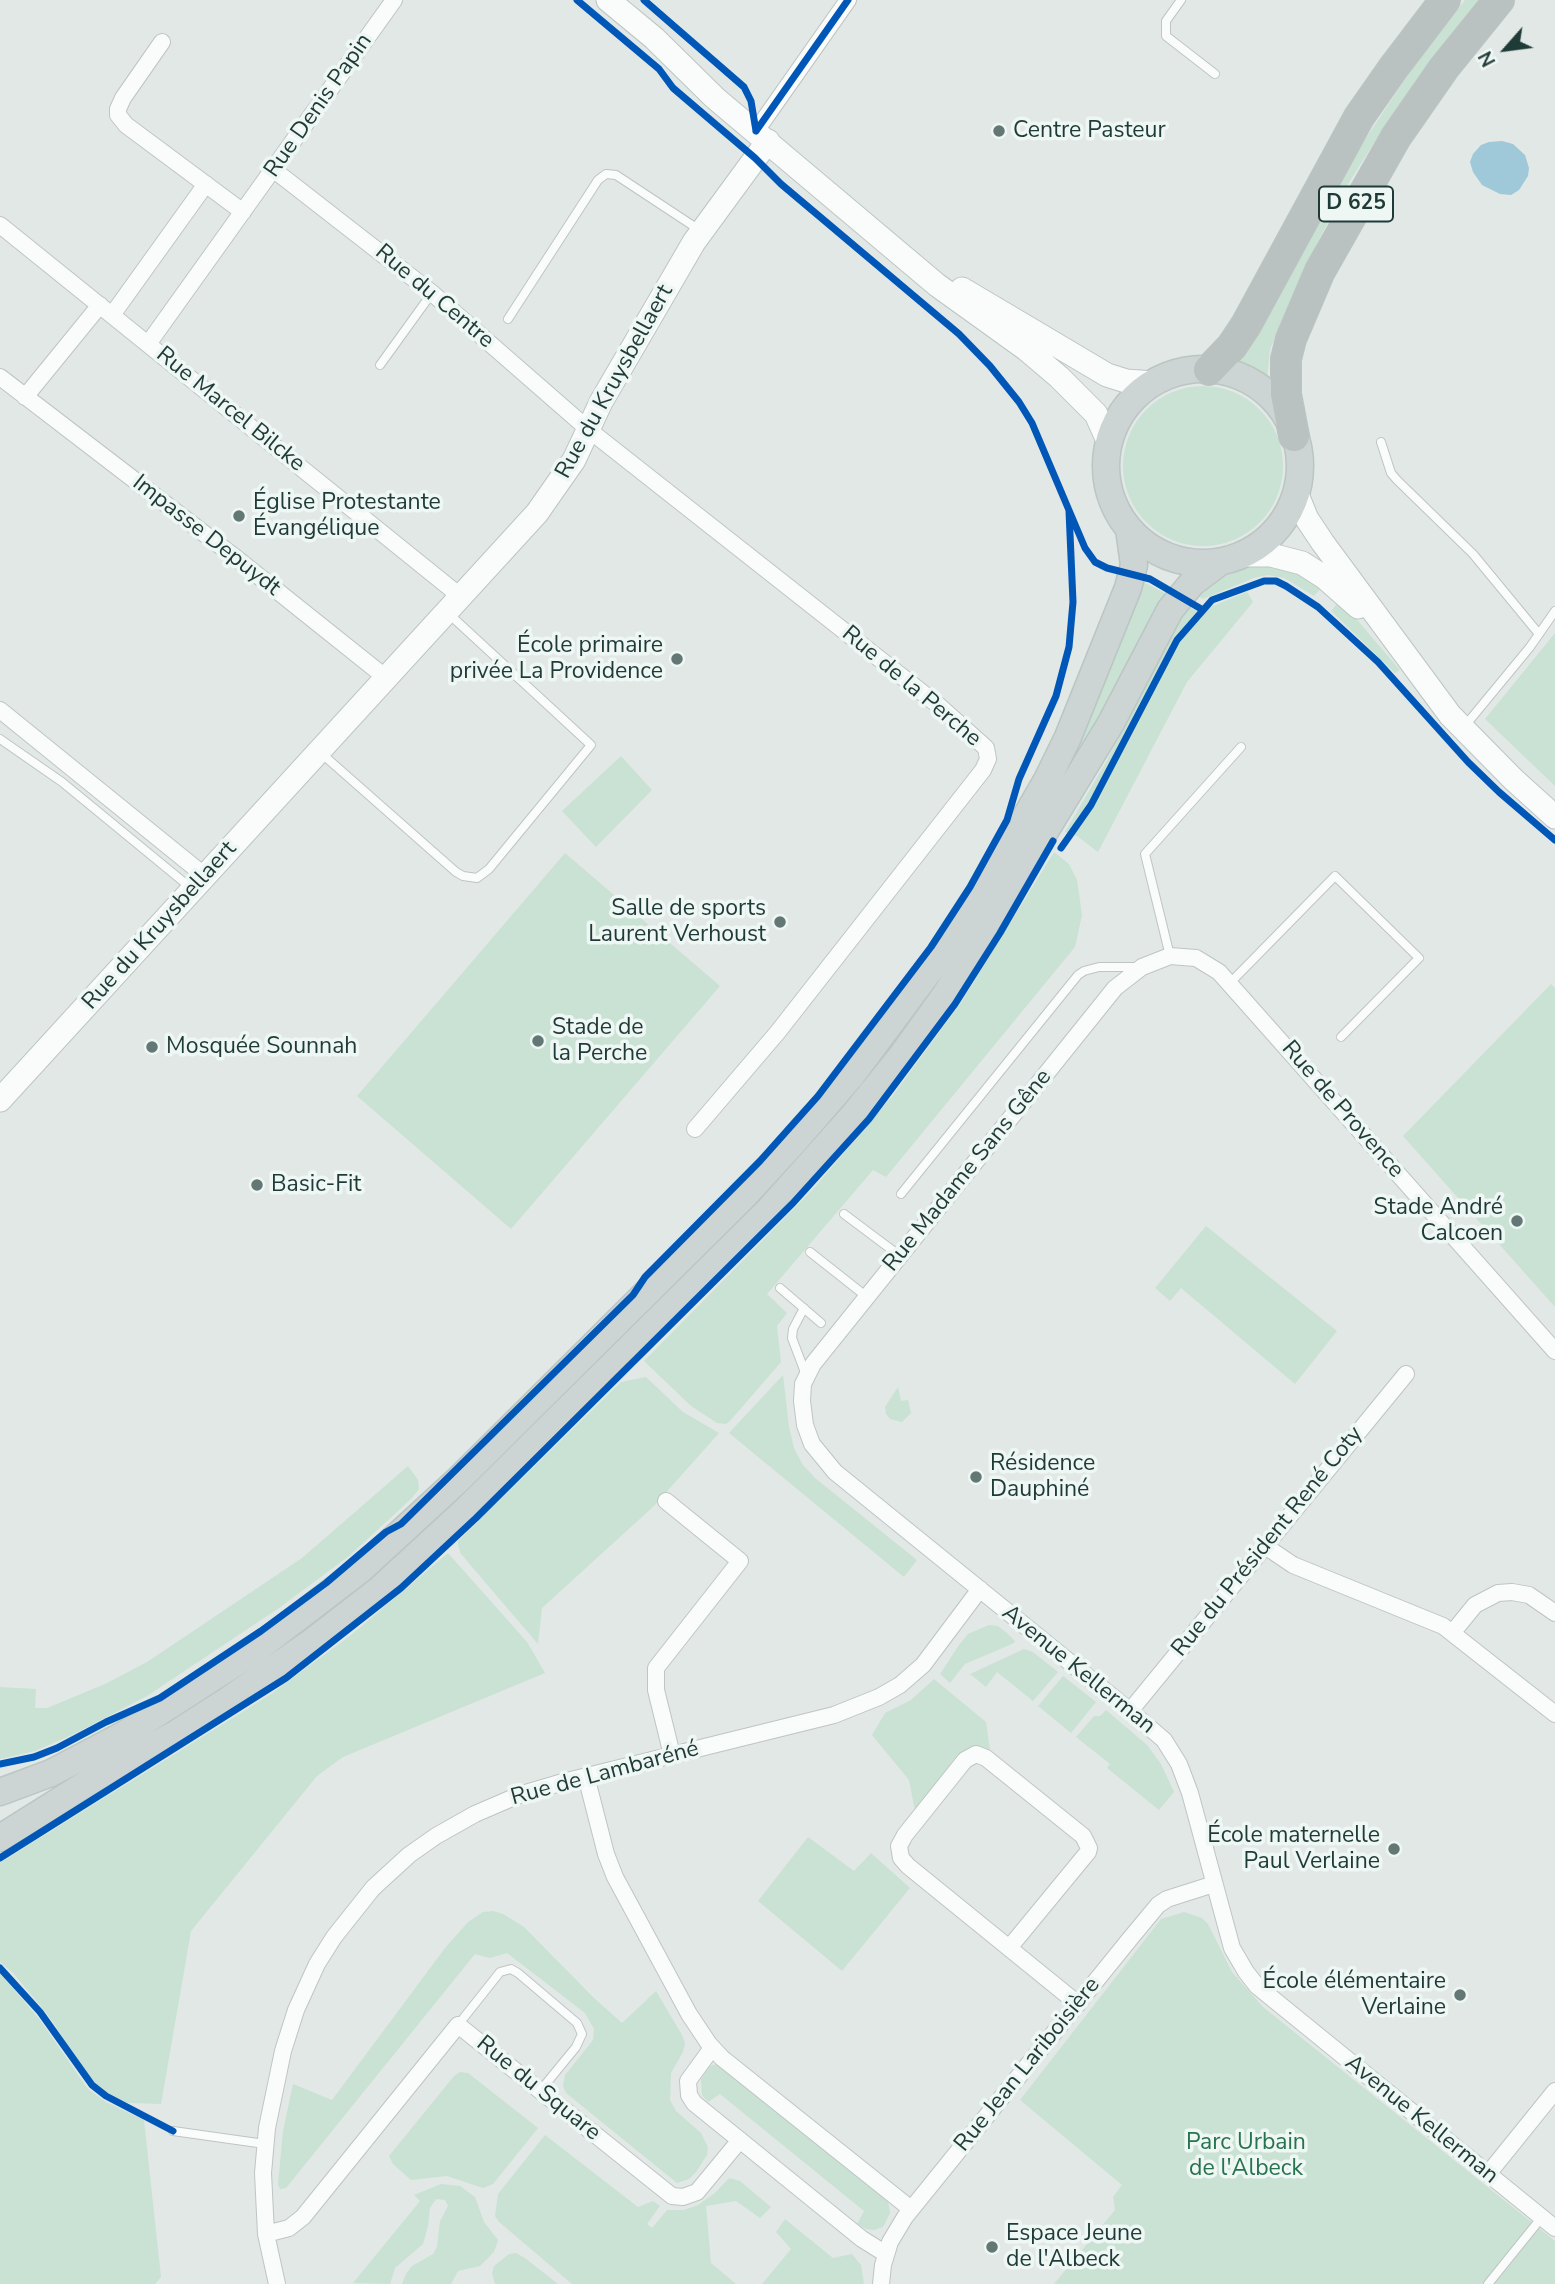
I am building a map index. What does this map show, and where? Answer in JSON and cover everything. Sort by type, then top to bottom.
[{"type":"highway","name":"D 625","points":[[1209,370],[1232,346],[1359,117],[1445,0]]},
{"type":"highway","name":"D 625","points":[[1294,436],[1286,394],[1286,359],[1291,339],[1320,271],[1396,137],[1444,68],[1499,0]]},
{"type":"main road","points":[[0,1838],[90,1781],[177,1733],[227,1701],[304,1648],[379,1590],[466,1510],[769,1210],[853,1116],[900,1058],[946,994],[1111,723],[1170,610],[1192,583],[1230,559],[1261,544],[1278,527],[1290,507],[1296,492],[1299,468],[1294,436],[1279,407],[1262,390],[1233,374],[1209,370],[1177,373],[1154,383],[1127,406],[1117,421],[1109,443],[1106,467],[1108,485],[1116,509],[1129,529],[1147,545],[1173,558],[1196,563],[1230,559]]},
{"type":"main road","points":[[0,1791],[51,1773],[125,1734],[254,1651],[346,1582],[440,1498],[745,1195],[792,1144],[851,1076],[944,951],[1047,780],[1068,737],[1124,600],[1134,565],[1129,529]]},
{"type":"street","name":"Rue Denis Papin","points":[[148,344],[394,0]]},
{"type":"street","points":[[608,0],[654,38],[699,83],[965,307],[1026,349],[1059,377],[1096,414],[1109,443]]},
{"type":"street","points":[[762,136],[848,0]]},
{"type":"street","points":[[162,42],[123,98],[118,116],[126,125],[243,212]]},
{"type":"street","name":"Rue du Kruysbellaert","points":[[0,1100],[537,513],[574,460],[601,402],[701,231],[762,136]]},
{"type":"street","name":"Rue du Centre","points":[[274,170],[432,293],[589,430]]},
{"type":"street","points":[[25,397],[106,310],[206,184]]},
{"type":"street","name":"Rue Marcel Bilcke","points":[[0,225],[148,344],[453,604]]},
{"type":"street","points":[[904,256],[1107,375],[1126,382],[1154,383]]},
{"type":"street","name":"Impasse Depuydt","points":[[0,377],[386,677]]},
{"type":"street","name":"Rue de la Perche","points":[[589,430],[938,705],[983,744],[989,754],[983,770],[869,917],[762,1052],[695,1129]]},
{"type":"street","points":[[1296,492],[1307,519],[1323,543],[1462,729],[1555,817]]},
{"type":"street","points":[[1230,559],[1282,557],[1324,576],[1363,611],[1417,671]]},
{"type":"street","points":[[0,710],[199,883]]},
{"type":"street","name":"Rue Madame Sans Gêne","points":[[806,1375],[1115,989],[1142,967],[1170,956]]},
{"type":"street","name":"Rue de Provence","points":[[1170,956],[1205,962],[1230,983],[1555,1351]]},
{"type":"street","name":"Rue du Président René Coty","points":[[1130,1711],[1406,1374]]},
{"type":"street","name":"Avenue Kellerman","points":[[806,1375],[802,1392],[803,1413],[812,1444],[827,1463],[1164,1740],[1179,1765],[1190,1793],[1232,1948],[1257,1986],[1549,2223]]},
{"type":"street","points":[[666,1501],[740,1561],[656,1668],[656,1690],[672,1755]]},
{"type":"street","points":[[1265,1546],[1293,1566],[1424,1617],[1453,1632],[1555,1714]]},
{"type":"street","name":"Rue de Lambaréné","points":[[277,2284],[266,2235],[262,2194],[265,2144],[284,2051],[296,2010],[324,1951],[363,1900],[410,1855],[450,1827],[519,1795],[834,1715],[879,1698],[900,1685],[923,1664],[981,1589]]},
{"type":"street","points":[[1453,1632],[1475,1605],[1498,1593],[1529,1595],[1555,1613]]},
{"type":"street","points":[[1009,1948],[1088,1852],[1086,1839],[986,1758],[975,1754],[965,1760],[905,1835],[899,1846],[899,1853],[904,1862],[1009,1948],[1078,2004]]},
{"type":"street","points":[[586,1776],[606,1854],[615,1877],[689,2014],[712,2048],[911,2209]]},
{"type":"street","name":"Rue Jean Lariboisière","points":[[881,2284],[886,2254],[895,2233],[911,2209],[1158,1905],[1173,1896],[1214,1884]]},
{"type":"street","name":"Rue du Square","points":[[266,2235],[289,2228],[303,2217],[458,2025],[662,2189],[677,2197],[688,2196],[701,2189],[740,2140]]},
{"type":"street","points":[[712,2048],[690,2077],[689,2095],[698,2106],[862,2239],[886,2254]]},
{"type":"street","points":[[1488,2174],[1555,2091]]},
{"type":"lane","points":[[1181,0],[1166,22],[1166,36],[1215,74]]},
{"type":"lane","points":[[508,319],[598,180],[607,174],[617,175],[701,231]]},
{"type":"lane","points":[[380,365],[432,293]]},
{"type":"lane","points":[[1381,442],[1391,473],[1397,481],[1473,554],[1539,634]]},
{"type":"lane","points":[[318,751],[456,872],[477,878],[489,869],[591,745],[453,604]]},
{"type":"lane","points":[[1462,729],[1555,611]]},
{"type":"lane","points":[[0,738],[199,883]]},
{"type":"lane","points":[[1170,956],[1144,854],[1241,747]]},
{"type":"lane","points":[[1230,983],[1335,876],[1419,958],[1341,1037]]},
{"type":"lane","points":[[901,1194],[1078,975],[1099,967],[1142,967]]},
{"type":"lane","points":[[844,1214],[900,1256]]},
{"type":"lane","points":[[810,1252],[867,1297]]},
{"type":"lane","points":[[780,1289],[821,1323]]},
{"type":"lane","points":[[804,1308],[793,1329],[792,1338],[806,1375]]},
{"type":"lane","points":[[458,2025],[500,1972],[511,1969],[518,1973],[577,2023],[582,2034],[576,2047],[540,2091]]},
{"type":"lane","points":[[173,2132],[265,2144]]},
{"type":"lane","points":[[1488,2284],[1549,2223]]},
{"type":"green space","points":[[1465,0],[1484,0],[1416,81],[1350,181],[1317,243],[1270,349],[1267,380],[1252,369],[1232,362],[1358,150],[1412,69]]},
{"type":"green space","points":[[1203,386],[1233,393],[1259,410],[1276,436],[1283,466],[1276,496],[1259,522],[1233,539],[1203,546],[1173,539],[1147,522],[1130,496],[1123,466],[1130,436],[1147,410],[1173,393]]},
{"type":"green space","points":[[1253,563],[1283,566],[1323,586],[1314,596],[1284,578],[1268,575],[1203,599],[1196,595],[1223,575]]},
{"type":"green space","points":[[1143,582],[1167,594],[1059,796],[1066,759]]},
{"type":"green space","points":[[1247,592],[1253,602],[1187,682],[1098,852],[1077,836],[1065,832],[1106,762],[1178,622],[1189,606],[1198,612]]},
{"type":"green space","points":[[1340,600],[1400,670],[1395,673],[1331,611]]},
{"type":"green space","points":[[1555,633],[1555,786],[1485,719]]},
{"type":"green space","points":[[621,756],[652,790],[596,847],[562,811]]},
{"type":"green space","points":[[1054,852],[1069,864],[1077,880],[1082,915],[1075,947],[886,1177],[873,1170],[767,1294],[787,1313],[777,1326],[781,1362],[730,1421],[726,1424],[717,1423],[691,1406],[644,1361],[814,1188],[894,1094],[962,1001]]},
{"type":"green space","name":"Stade de la Perche","points":[[565,853],[720,986],[511,1229],[357,1096]]},
{"type":"green space","name":"Stade André Calcoen","points":[[1551,984],[1555,988],[1555,1307],[1403,1136]]},
{"type":"green space","points":[[1206,1226],[1337,1331],[1295,1384],[1181,1288],[1170,1301],[1155,1288]]},
{"type":"green space","points":[[783,1375],[789,1427],[794,1448],[803,1465],[815,1478],[917,1560],[904,1577],[729,1433]]},
{"type":"green space","points":[[646,1377],[683,1412],[719,1433],[654,1506],[542,1608],[538,1644],[461,1554],[458,1541],[621,1382]]},
{"type":"green space","points":[[898,1387],[901,1401],[908,1400],[911,1413],[902,1422],[890,1419],[885,1407]]},
{"type":"green space","points":[[408,1466],[418,1480],[419,1489],[411,1499],[349,1556],[279,1608],[147,1696],[35,1751],[0,1759],[0,1687],[36,1689],[35,1708],[47,1708],[105,1684],[147,1662],[302,1558]]},
{"type":"green space","points":[[448,1553],[527,1642],[545,1673],[343,1757],[317,1776],[191,1931],[161,2104],[118,2100],[101,2090],[86,2075],[53,2022],[13,1973],[0,1962],[0,1863],[271,1694],[351,1635]]},
{"type":"green space","points":[[989,1625],[998,1626],[1014,1643],[965,1664],[950,1683],[940,1674],[959,1645],[968,1634]]},
{"type":"green space","points":[[1024,1649],[1033,1652],[1058,1672],[1033,1701],[997,1672],[986,1687],[970,1674]]},
{"type":"green space","points":[[1063,1676],[1096,1702],[1071,1733],[1038,1706]]},
{"type":"green space","points":[[934,1679],[986,1722],[990,1750],[975,1748],[954,1759],[915,1811],[909,1780],[872,1735],[885,1713],[911,1700]]},
{"type":"green space","points":[[1106,1710],[1147,1745],[1161,1764],[1174,1792],[1159,1810],[1107,1768],[1110,1764],[1076,1737],[1094,1716],[1100,1716]]},
{"type":"green space","points":[[808,1837],[854,1871],[871,1853],[910,1888],[842,1971],[758,1901]]},
{"type":"green space","points":[[493,1911],[524,1927],[622,2023],[656,1991],[685,2043],[671,2073],[670,2100],[676,2111],[701,2133],[708,2147],[707,2155],[696,2172],[689,2179],[677,2183],[566,2093],[563,2086],[565,2075],[593,2040],[594,2029],[585,2013],[507,1953],[490,1958],[475,1954],[286,2188],[280,2189],[278,2184],[283,2131],[293,2084],[332,2100],[445,1948],[468,1922],[483,1912]]},
{"type":"green space","name":"Parc Urbain de l'Albeck","points":[[1184,1912],[1202,1918],[1208,1924],[1232,1972],[1263,2007],[1555,2241],[1555,2284],[1054,2284],[1115,2210],[1113,2197],[1122,2185],[1020,2100],[1161,1919]]},
{"type":"green space","points":[[0,1973],[40,2020],[88,2089],[106,2102],[144,2120],[161,2277],[155,2284],[0,2284]]},
{"type":"green space","points":[[720,2063],[888,2201],[890,2213],[883,2227],[874,2230],[857,2224],[864,2211],[720,2094],[708,2102],[702,2095],[701,2079],[710,2066]]},
{"type":"green space","points":[[460,2072],[468,2073],[538,2128],[493,2184],[483,2188],[447,2176],[411,2180],[393,2164],[389,2156]]},
{"type":"green space","points":[[545,2135],[638,2207],[653,2201],[660,2206],[647,2224],[652,2228],[667,2210],[684,2210],[698,2205],[715,2193],[729,2178],[740,2181],[771,2207],[760,2218],[736,2201],[706,2206],[711,2263],[736,2284],[572,2284],[495,2216],[498,2194]]},
{"type":"green space","points":[[441,2184],[460,2186],[475,2197],[484,2222],[498,2240],[494,2252],[480,2266],[458,2271],[451,2284],[402,2284],[412,2266],[433,2254],[437,2247],[440,2221],[448,2206],[445,2200],[436,2199],[430,2208],[423,2244],[395,2268],[390,2284],[353,2283],[420,2201],[414,2195]]},
{"type":"green space","points":[[785,2219],[833,2258],[852,2254],[861,2265],[864,2284],[762,2284],[791,2249],[776,2232]]},
{"type":"green space","points":[[516,2253],[558,2284],[495,2284],[492,2273],[494,2266],[509,2254]]},
{"type":"water","points":[[1489,142],[1513,144],[1525,155],[1529,168],[1528,176],[1519,190],[1511,195],[1500,194],[1482,185],[1473,172],[1470,162],[1473,154],[1481,145]]},
{"type":"cycle path","points":[[577,0],[659,69],[673,88],[755,158],[781,184],[959,334],[990,366],[1032,423],[1085,548],[1095,562],[1107,568],[1150,579],[1203,610]]},
{"type":"cycle path","points":[[644,0],[744,87],[751,101],[756,131]]},
{"type":"cycle path","points":[[756,131],[848,0]]},
{"type":"cycle path","points":[[0,1764],[34,1757],[57,1748],[160,1698],[261,1631],[326,1583],[386,1532],[401,1524],[633,1295],[645,1277],[760,1161],[818,1096],[931,947],[970,887],[1007,820],[1019,779],[1056,696],[1069,647],[1073,602],[1069,511]]},
{"type":"cycle path","points":[[1061,848],[1091,805],[1177,640],[1212,600],[1264,581],[1276,581],[1318,607],[1378,662],[1468,762],[1555,840]]},
{"type":"cycle path","points":[[0,1858],[286,1678],[401,1588],[476,1518],[793,1203],[869,1119],[955,1004],[1053,841]]},
{"type":"cycle path","points":[[0,1968],[40,2012],[92,2085],[106,2096],[173,2131]]},
{"type":"place","name":"Centre Pasteur","points":[[999,131]]},
{"type":"place","name":"Église Protestante Évangélique","points":[[239,516]]},
{"type":"place","name":"École primaire privée La Providence","points":[[677,659]]},
{"type":"place","name":"Salle de sports Laurent Verhoust","points":[[780,922]]},
{"type":"place","name":"Stade de la Perche","points":[[538,1041]]},
{"type":"place","name":"Mosquée Sounnah","points":[[152,1047]]},
{"type":"place","name":"Basic-Fit","points":[[257,1185]]},
{"type":"place","name":"Stade André Calcoen","points":[[1517,1221]]},
{"type":"place","name":"Résidence Dauphiné","points":[[976,1477]]},
{"type":"place","name":"École maternelle Paul Verlaine","points":[[1394,1849]]},
{"type":"place","name":"École élémentaire Verlaine","points":[[1460,1995]]},
{"type":"place","name":"Espace Jeune de l'Albeck","points":[[992,2247]]}]
